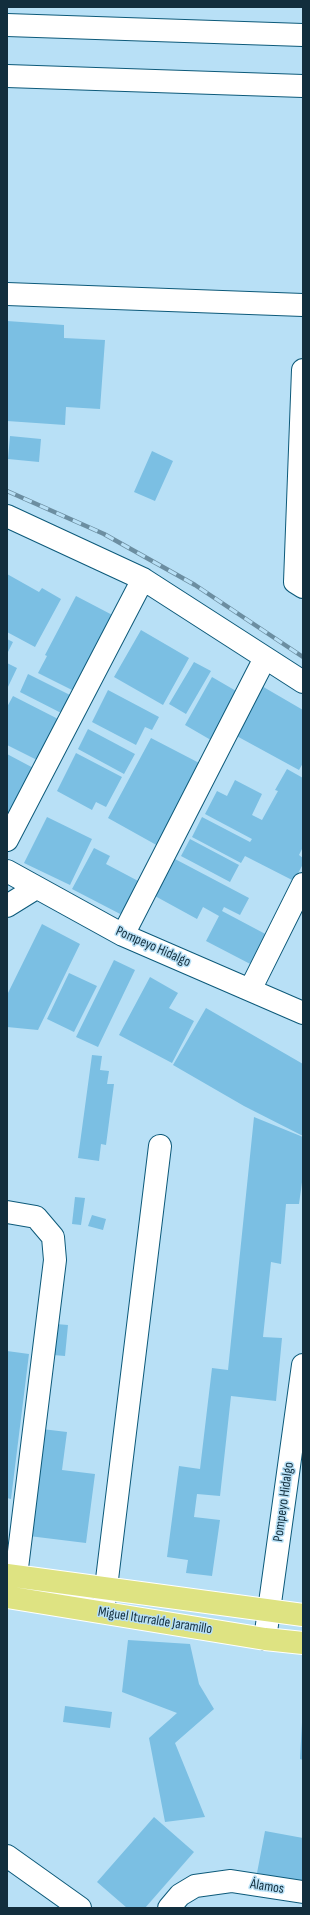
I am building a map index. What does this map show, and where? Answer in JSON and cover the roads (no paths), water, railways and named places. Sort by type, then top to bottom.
[{"type":"main road","name":"Miguel Iturralde Jaramillo","points":[[12,1576],[106,1587],[303,1615]]},
{"type":"main road","name":"Miguel Iturralde Jaramillo","points":[[7,1597],[265,1639],[303,1643]]},
{"type":"street","points":[[7,25],[303,35]]},
{"type":"street","points":[[7,76],[303,86]]},
{"type":"street","points":[[7,294],[303,304]]},
{"type":"street","points":[[303,370],[295,582],[303,588]]},
{"type":"street","points":[[8,518],[143,579],[303,682]]},
{"type":"street","points":[[7,840],[143,579]]},
{"type":"street","points":[[123,935],[265,658]]},
{"type":"street","name":"Pompeyo Hidalgo","points":[[7,871],[123,935],[303,1013]]},
{"type":"street","points":[[250,990],[303,884]]},
{"type":"street","points":[[7,906],[36,888]]},
{"type":"street","points":[[103,1612],[160,1146]]},
{"type":"street","points":[[7,1212],[36,1217],[53,1237],[55,1260],[12,1576]]},
{"type":"street","name":"Pompeyo Hidalgo","points":[[265,1639],[303,1365]]},
{"type":"street","points":[[7,1856],[80,1908]]},
{"type":"street","name":"Álamos","points":[[168,1908],[180,1895],[195,1886],[231,1881],[303,1892]]},
{"type":"railway","points":[[7,491],[104,534],[195,585],[303,657]]}]
